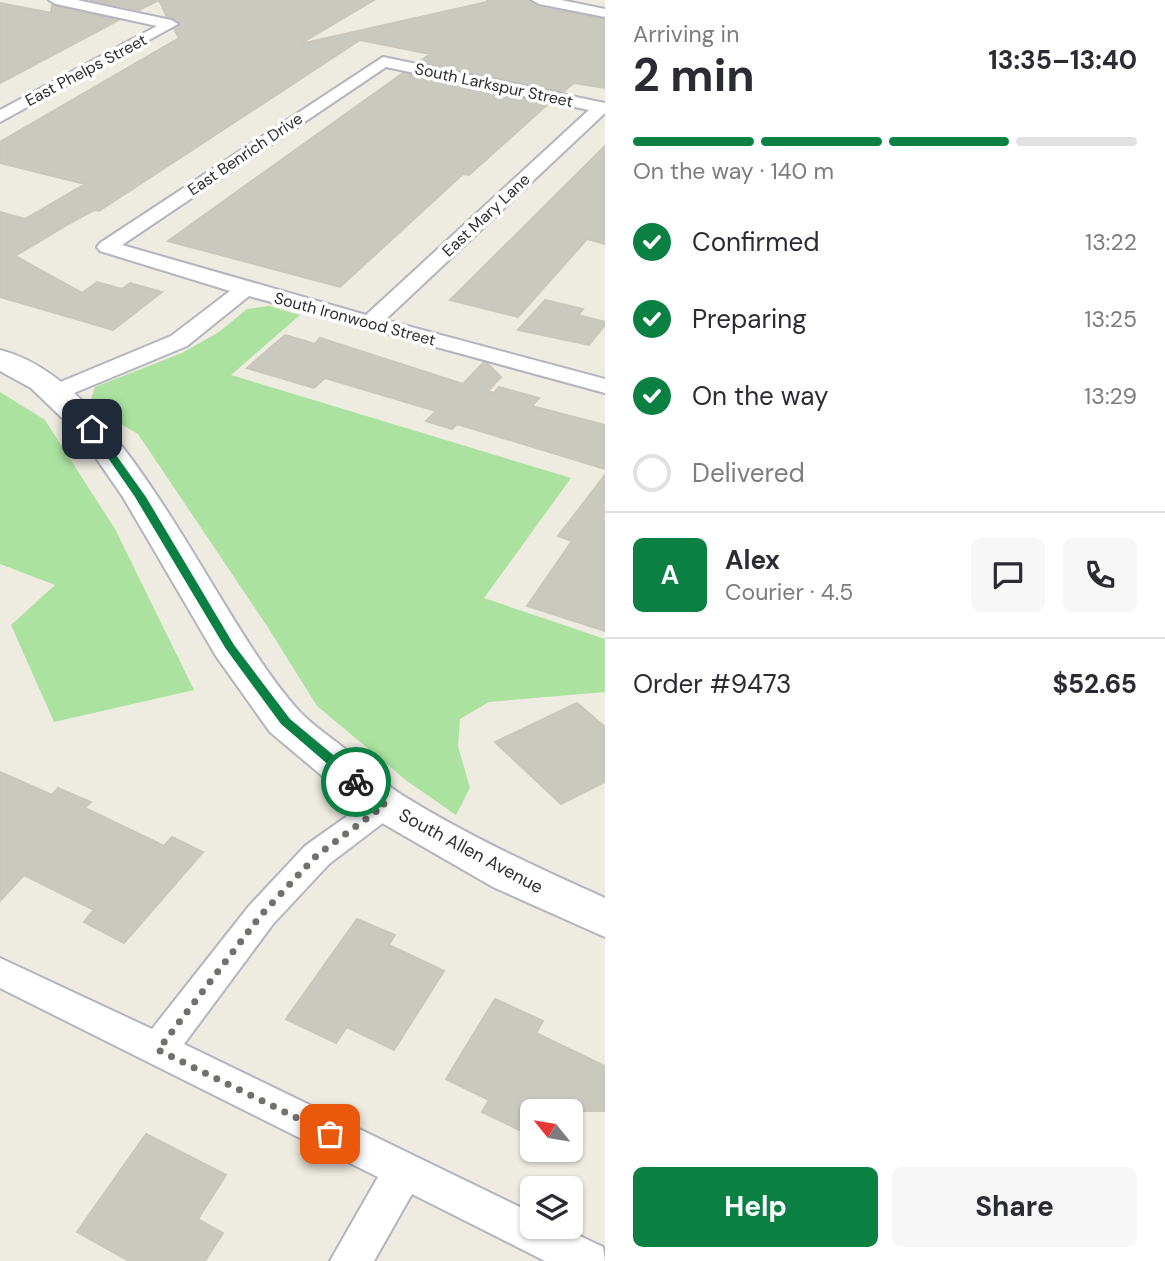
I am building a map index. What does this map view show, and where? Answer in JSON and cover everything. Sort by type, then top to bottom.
[{"type":"street","name":"East Phelps Street","points":[[0,117],[171,24],[56,0]]},
{"type":"street","points":[[540,0],[605,13]]},
{"type":"street","name":"South Larkspur Street","points":[[383,62],[603,107]]},
{"type":"street","name":"East Benrich Drive","points":[[107,247],[383,62]]},
{"type":"street","name":"East Mary Lane","points":[[370,323],[603,107]]},
{"type":"street","name":"South Ironwood Street","points":[[107,247],[244,289],[605,386]]},
{"type":"street","points":[[54,393],[179,341],[244,289]]},
{"type":"street","name":"South Allen Avenue","points":[[0,359],[42,381],[92,429],[141,497],[230,647],[285,722],[385,805],[509,875],[605,918]]},
{"type":"street","points":[[158,1050],[261,915],[317,855],[385,805]]},
{"type":"street","points":[[0,972],[588,1261]]},
{"type":"street","points":[[351,1261],[404,1171]]},
{"type":"green space","points":[[269,306],[300,315],[231,375],[571,478],[484,598],[605,639],[605,692],[489,702],[460,719],[458,746],[470,788],[456,815],[407,781],[317,706],[267,626],[138,434],[119,423],[91,399],[95,387],[182,353],[219,332],[247,309]]},
{"type":"green space","points":[[0,392],[45,420],[115,529],[194,690],[54,722],[11,625],[55,585],[0,564]]},
{"type":"building","points":[[90,0],[159,0],[139,10]]},
{"type":"building","points":[[159,0],[374,0],[300,44],[487,0],[530,0],[538,7],[605,19],[605,88],[574,83],[563,92],[419,62],[430,54],[360,40],[99,211],[94,210],[15,256],[82,293],[97,282],[122,289],[130,283],[162,292],[113,330],[0,297],[0,212],[25,219],[85,184],[0,163],[0,142],[179,38],[174,29],[180,23],[167,17]]},
{"type":"building","points":[[0,3],[51,13],[52,5],[119,20],[0,83]]},
{"type":"building","points":[[403,73],[548,104],[469,175],[463,174],[340,287],[168,241]]},
{"type":"building","points":[[605,146],[605,244],[587,239],[518,317],[450,300]]},
{"type":"building","points":[[545,300],[583,309],[578,315],[605,322],[605,325],[589,345],[518,330]]},
{"type":"building","points":[[285,335],[315,344],[320,338],[463,384],[483,363],[487,363],[501,377],[488,391],[494,393],[499,387],[539,398],[532,406],[605,425],[605,469],[457,424],[452,429],[426,421],[436,411],[325,378],[314,388],[247,368]]},
{"type":"building","points":[[605,475],[605,631],[527,606],[572,541],[558,536]]},
{"type":"building","points":[[577,703],[605,727],[605,782],[561,804],[495,742]]},
{"type":"building","points":[[0,772],[52,795],[58,788],[91,802],[85,808],[164,846],[172,837],[203,852],[124,943],[84,922],[94,910],[24,875],[0,901]]},
{"type":"building","points":[[357,919],[395,935],[389,945],[444,971],[394,1050],[347,1027],[336,1043],[286,1019]]},
{"type":"building","points":[[495,999],[543,1021],[536,1033],[605,1066],[605,1111],[583,1111],[583,1099],[520,1099],[520,1130],[482,1112],[489,1100],[446,1079]]},
{"type":"building","points":[[146,1134],[226,1175],[198,1219],[223,1233],[205,1261],[129,1261],[77,1232]]},
{"type":"way so far","points":[[330,1134],[158,1050],[261,915],[317,855],[385,805],[356,782]]},
{"type":"route","points":[[92,429],[141,497],[230,647],[285,722],[356,782]]}]
